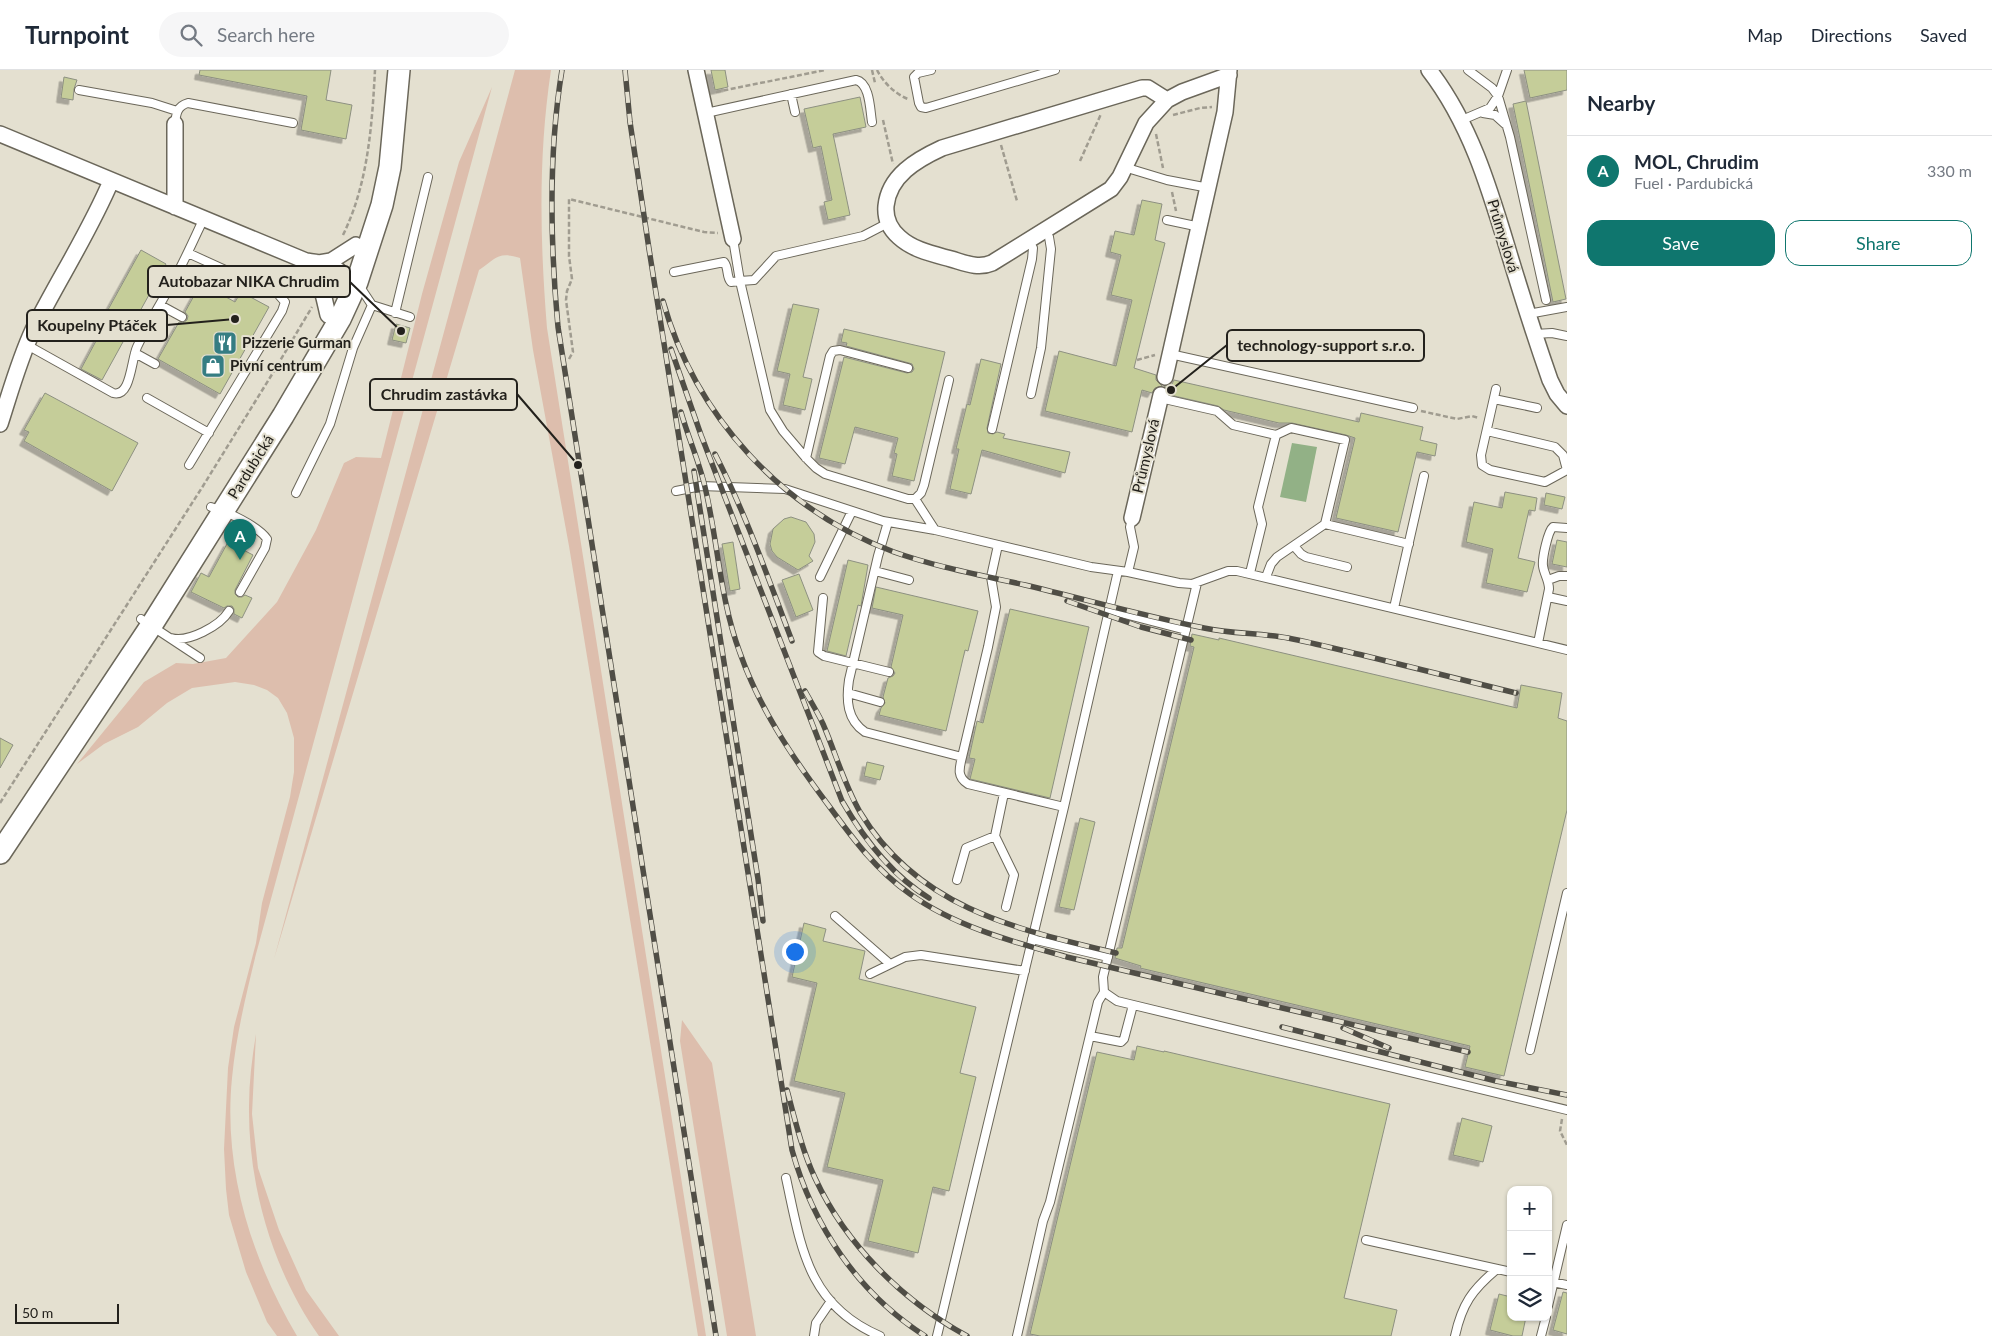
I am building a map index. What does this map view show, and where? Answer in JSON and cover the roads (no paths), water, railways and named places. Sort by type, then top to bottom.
[{"type":"main road","name":"Pardubická","points":[[217,508],[315,363],[340,319],[350,280],[356,245],[367,211],[379,150],[386,70]]},
{"type":"main road","name":"Pardubická","points":[[0,853],[217,508],[370,245],[386,190],[395,122],[399,70]]},
{"type":"main road","name":"Pardubická","points":[[0,839],[146,622]]},
{"type":"street","points":[[696,70],[732,236]]},
{"type":"street","name":"Průmyslová","points":[[1430,70],[1453,103],[1462,120],[1486,182],[1550,380],[1557,394],[1567,406]]},
{"type":"street","points":[[1165,377],[1225,112],[1229,72],[1167,100],[1146,123],[1120,177],[1111,189],[992,263],[977,266],[926,252],[898,237],[888,223],[886,216],[887,200],[896,180],[916,162],[942,148],[1107,97],[1144,88],[1150,89],[1167,100]]},
{"type":"street","points":[[175,208],[176,118]]},
{"type":"street","points":[[0,134],[318,268],[334,280],[350,280]]},
{"type":"street","points":[[0,424],[4,398],[26,345],[95,216],[111,181]]},
{"type":"street","points":[[318,268],[356,245]]},
{"type":"street","points":[[318,268],[328,315]]},
{"type":"street","name":"Průmyslová","points":[[1132,518],[1160,396]]},
{"type":"lane","points":[[931,70],[915,75],[914,78],[921,107],[926,108],[1055,70]]},
{"type":"lane","points":[[1468,70],[1492,88],[1498,96],[1507,125],[1546,300]]},
{"type":"lane","points":[[1462,120],[1490,108],[1498,96],[1507,70]]},
{"type":"lane","points":[[706,113],[852,80],[860,81],[865,87],[872,122]]},
{"type":"lane","points":[[79,90],[152,104],[176,118],[184,104],[192,103],[293,122]]},
{"type":"lane","points":[[791,94],[795,112]]},
{"type":"lane","points":[[1481,113],[1495,115],[1507,125]]},
{"type":"lane","points":[[1124,167],[1160,178],[1209,188]]},
{"type":"lane","points":[[395,313],[428,177]]},
{"type":"lane","points":[[26,345],[116,394],[120,394],[125,389],[135,352],[188,253],[203,220]]},
{"type":"lane","points":[[1167,220],[1200,227]]},
{"type":"lane","points":[[674,272],[724,262],[731,282],[754,280],[776,256],[863,236],[888,223]]},
{"type":"lane","points":[[1031,394],[1041,348],[1050,259],[1050,241],[1045,230]]},
{"type":"lane","points":[[732,236],[740,282],[770,410],[783,431],[816,468],[825,474],[908,499],[915,499],[921,493],[924,485],[948,380]]},
{"type":"lane","points":[[992,429],[1032,259],[1033,248],[1028,240]]},
{"type":"lane","points":[[188,253],[278,294],[285,302],[282,311],[190,465]]},
{"type":"lane","points":[[350,280],[372,305],[410,317]]},
{"type":"lane","points":[[160,305],[182,317]]},
{"type":"lane","points":[[296,493],[330,424],[353,348],[372,305]]},
{"type":"lane","points":[[1528,314],[1567,307]]},
{"type":"lane","points":[[1535,334],[1552,333],[1567,336]]},
{"type":"lane","points":[[806,458],[830,356],[834,351],[840,350],[908,368]]},
{"type":"lane","points":[[135,352],[155,364]]},
{"type":"lane","points":[[1170,354],[1413,408]]},
{"type":"lane","points":[[1487,431],[1555,447],[1563,455],[1567,470],[1546,482],[1487,469],[1481,462],[1489,420],[1496,389]]},
{"type":"lane","points":[[1160,396],[1217,411],[1234,425],[1276,435],[1291,428],[1345,440],[1325,524],[1274,560],[1266,577]]},
{"type":"lane","points":[[146,398],[209,433]]},
{"type":"lane","points":[[1494,399],[1537,408]]},
{"type":"lane","points":[[1250,573],[1262,524],[1258,507],[1276,435]]},
{"type":"lane","points":[[1394,608],[1424,476]]},
{"type":"lane","points":[[676,491],[701,486],[785,489],[888,522],[935,530],[1091,567],[1128,572],[1178,583],[1197,583],[1228,571],[1250,573],[1567,650]]},
{"type":"lane","points":[[915,499],[935,530]]},
{"type":"lane","points":[[217,508],[260,532],[267,539],[265,548],[240,592]]},
{"type":"lane","points":[[820,578],[852,511]]},
{"type":"lane","points":[[1128,572],[1134,547],[1130,531],[1132,518]]},
{"type":"lane","points":[[888,522],[874,571],[853,663],[848,693],[850,716],[865,732],[962,757]]},
{"type":"lane","points":[[1325,524],[1409,544]]},
{"type":"lane","points":[[1538,643],[1548,597],[1548,580],[1543,563],[1549,533],[1553,527],[1567,528]]},
{"type":"lane","points":[[998,545],[991,577],[996,607],[959,772],[964,782],[970,785],[1064,807]]},
{"type":"lane","points":[[1294,546],[1300,554],[1306,557],[1347,567]]},
{"type":"lane","points":[[874,571],[909,580]]},
{"type":"lane","points":[[937,1336],[1064,807],[1118,571]]},
{"type":"lane","points":[[1548,580],[1559,576],[1567,576]]},
{"type":"lane","points":[[1017,1336],[1043,1221],[1050,1202],[1098,1002],[1104,992],[1103,983],[1108,957],[1197,583]]},
{"type":"lane","points":[[1548,597],[1567,601]]},
{"type":"lane","points":[[823,598],[818,652],[824,656],[889,672]]},
{"type":"lane","points":[[1109,610],[1186,630]]},
{"type":"lane","points":[[169,637],[176,639],[188,638],[218,624],[230,611]]},
{"type":"lane","points":[[146,622],[200,658]]},
{"type":"lane","points":[[848,693],[880,702]]},
{"type":"lane","points":[[1004,793],[995,836],[1014,875],[1006,907]]},
{"type":"lane","points":[[957,880],[966,848],[995,836]]},
{"type":"lane","points":[[1530,1050],[1567,893]]},
{"type":"lane","points":[[835,916],[890,964]]},
{"type":"lane","points":[[1032,939],[1108,957]]},
{"type":"lane","points":[[870,974],[905,957],[921,955],[1025,971]]},
{"type":"lane","points":[[1104,992],[1117,1001],[1567,1110]]},
{"type":"lane","points":[[1090,1036],[1121,1042],[1124,1039],[1133,1004]]},
{"type":"lane","points":[[786,1178],[807,1265],[831,1301],[856,1324],[880,1336]]},
{"type":"lane","points":[[1552,1278],[1567,1225]]},
{"type":"lane","points":[[1366,1240],[1507,1271]]},
{"type":"lane","points":[[1455,1336],[1460,1315],[1471,1294],[1497,1269]]},
{"type":"lane","points":[[1552,1282],[1567,1285]]},
{"type":"lane","points":[[814,1336],[816,1323],[831,1301]]},
{"type":"lane","points":[[1536,1336],[1545,1321]]},
{"type":"lane","points":[[1541,1336],[1545,1321]]},
{"type":"railway","points":[[562,70],[557,102],[552,166],[553,263],[558,327],[716,1336]]},
{"type":"railway","points":[[625,70],[630,122],[649,249],[792,1150],[812,1205],[841,1255],[879,1299],[901,1319],[925,1336]]},
{"type":"railway","points":[[663,301],[678,343],[697,383],[721,420],[749,454],[781,485],[816,512],[854,534],[894,552],[926,562],[1137,613],[1204,628],[1278,636],[1308,642],[1516,693]]},
{"type":"railway","points":[[671,349],[701,435],[842,801],[869,842],[880,855],[902,878],[929,898]]},
{"type":"railway","points":[[681,412],[705,487],[733,633],[757,694],[790,752],[838,818],[856,842],[886,875],[898,885],[946,916],[986,932],[1067,957],[1468,1052]]},
{"type":"railway","points":[[715,454],[747,523],[792,641]]},
{"type":"railway","points":[[694,471],[763,921]]},
{"type":"railway","points":[[1067,601],[1141,627],[1191,640]]},
{"type":"railway","points":[[805,691],[823,724],[860,812],[884,845],[910,871],[940,892],[972,909],[1006,923],[1116,953]]},
{"type":"railway","points":[[1282,1027],[1496,1081],[1567,1095]]},
{"type":"railway","points":[[1343,1028],[1389,1048]]},
{"type":"railway","points":[[787,1090],[810,1167],[828,1203],[843,1226],[860,1248],[899,1288],[943,1322],[967,1336]]},
{"type":"place","name":"Koupelny Ptáček","points":[[235,319]]},
{"type":"place","name":"Autobazar NIKA Chrudim","points":[[401,331]]},
{"type":"place","name":"Pizzerie Gurman","points":[[225,343]]},
{"type":"place","name":"Pivní centrum","points":[[213,366]]},
{"type":"place","name":"technology-support s.r.o.","points":[[1171,390]]},
{"type":"place","name":"Chrudim zastávka","points":[[578,465]]},
{"type":"place","name":"MOL, Chrudim","points":[[240,560]]}]
